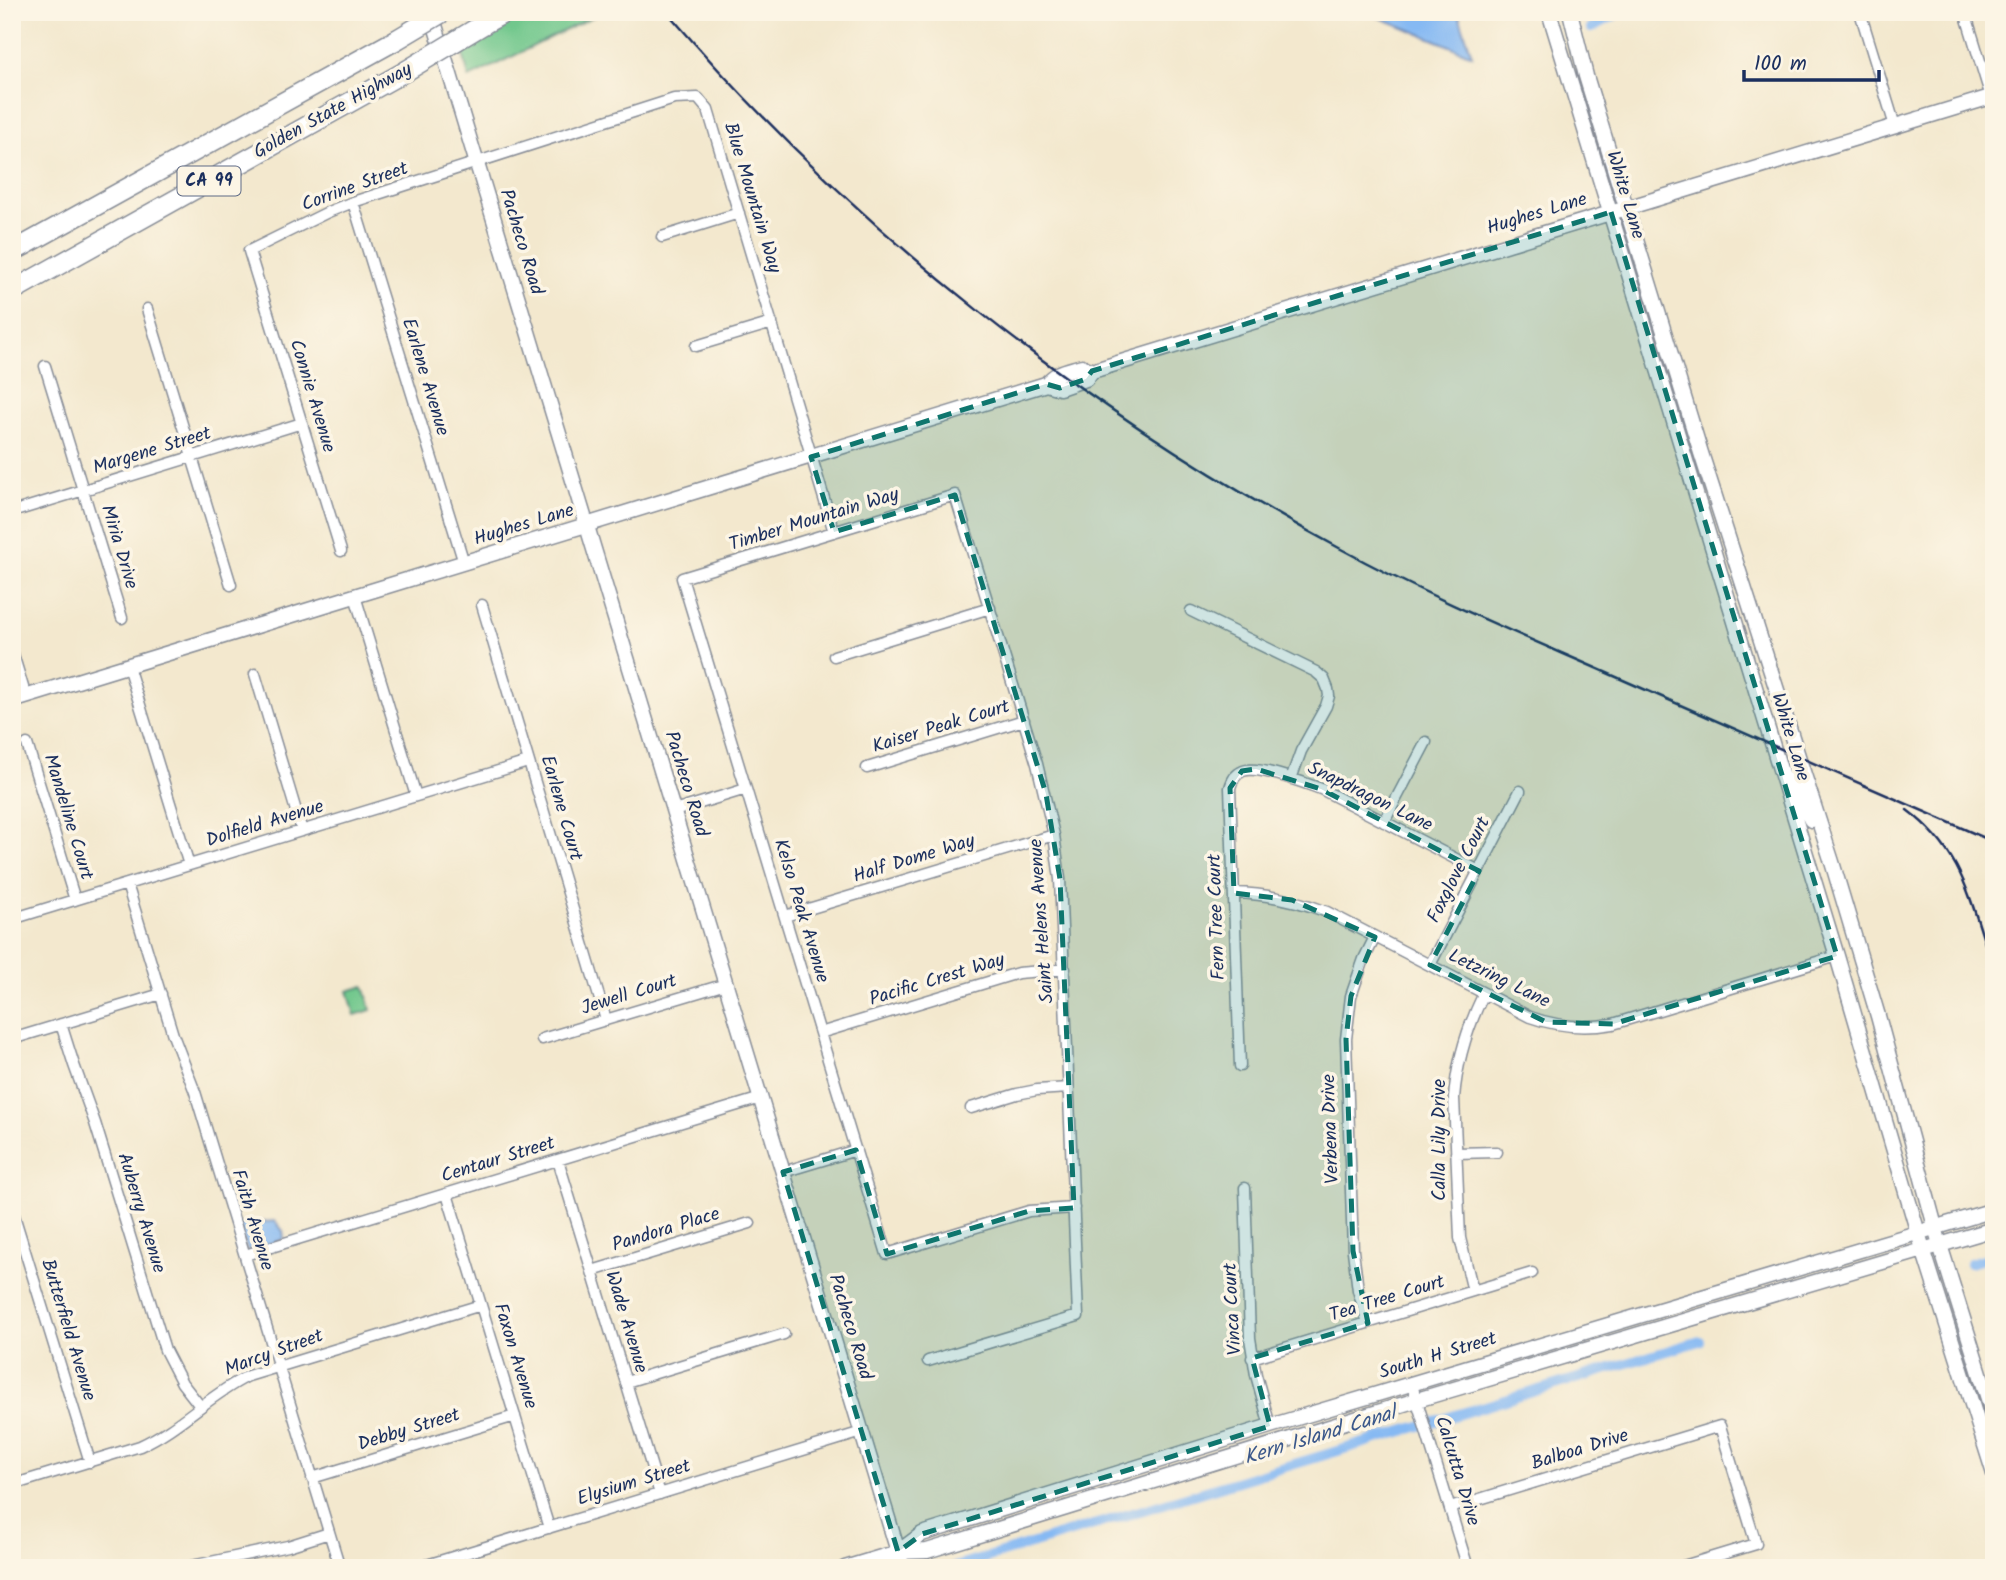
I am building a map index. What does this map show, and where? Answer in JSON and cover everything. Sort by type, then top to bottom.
[{"type":"highway","name":"Golden State Highway","points":[[12,252],[443,12]]},
{"type":"highway","name":"Golden State Highway","points":[[12,290],[406,71],[506,12]]},
{"type":"street","name":"Pacheco Road","points":[[431,12],[903,1568]]},
{"type":"street","name":"White Lane","points":[[1549,12],[1858,1025],[1923,1250],[1994,1474]]},
{"type":"street","name":"White Lane","points":[[1570,12],[1586,76],[1701,453],[1832,862],[1895,1075],[1940,1245],[1994,1418]]},
{"type":"street","points":[[1860,12],[1895,126]]},
{"type":"street","points":[[1965,12],[1993,97]]},
{"type":"street","name":"Hughes Lane","points":[[19,699],[1046,384],[1059,388],[1086,379],[1092,371],[1993,97]]},
{"type":"street","name":"Blue Mountain Way","points":[[477,163],[674,99],[698,98],[708,110],[834,532]]},
{"type":"street","name":"Corrine Street","points":[[249,251],[353,202],[477,163]]},
{"type":"street","name":"Earlene Avenue","points":[[353,202],[464,563]]},
{"type":"street","points":[[662,237],[739,213]]},
{"type":"street","name":"Connie Avenue","points":[[249,251],[341,551]]},
{"type":"street","points":[[147,309],[231,585]]},
{"type":"street","points":[[696,346],[772,323]]},
{"type":"street","name":"Miria Drive","points":[[45,366],[122,618]]},
{"type":"street","name":"Margene Street","points":[[12,512],[302,423]]},
{"type":"street","name":"Timber Mountain Way","points":[[682,578],[956,495]]},
{"type":"street","name":"Saint Helens Avenue","points":[[928,1361],[1078,1316],[1065,969],[1060,879],[1054,835],[1046,794],[956,495]]},
{"type":"street","name":"Kelso Peak Avenue","points":[[682,578],[887,1254],[1029,1211],[1074,1208]]},
{"type":"street","points":[[355,596],[416,796]]},
{"type":"street","name":"Earlene Court","points":[[482,605],[606,1020]]},
{"type":"street","points":[[834,656],[990,608]]},
{"type":"street","points":[[1191,611],[1316,672],[1324,679],[1328,689],[1326,706],[1301,751],[1291,779]]},
{"type":"street","points":[[12,651],[19,699]]},
{"type":"street","points":[[128,666],[189,865]]},
{"type":"street","points":[[1749,667],[1762,678],[1785,717]]},
{"type":"street","points":[[255,674],[302,831]]},
{"type":"street","name":"Kaiser Peak Court","points":[[867,768],[1024,720]]},
{"type":"street","points":[[1384,822],[1426,742]]},
{"type":"street","name":"Mandeline Court","points":[[27,744],[75,900]]},
{"type":"street","name":"Dolfield Avenue","points":[[12,919],[528,762]]},
{"type":"street","name":"Snapdragon Lane","points":[[1242,771],[1256,769],[1321,789],[1479,871]]},
{"type":"street","name":"Fern Tree Court","points":[[1240,1066],[1230,788],[1233,779],[1242,771]]},
{"type":"street","points":[[1782,777],[1790,781],[1795,789],[1832,862]]},
{"type":"street","points":[[674,811],[746,789]]},
{"type":"street","name":"Foxglove Court","points":[[1430,965],[1520,791]]},
{"type":"street","name":"Half Dome Way","points":[[785,916],[1054,835]]},
{"type":"street","points":[[1810,869],[1839,935],[1858,952]]},
{"type":"street","name":"Faith Avenue","points":[[127,884],[173,1035],[195,1092],[340,1568]]},
{"type":"street","name":"Letzring Lane","points":[[1234,893],[1271,895],[1310,905],[1523,1014],[1546,1023],[1572,1027],[1613,1024],[1837,956]]},
{"type":"street","name":"Verbena Drive","points":[[1368,1323],[1355,1270],[1346,1039],[1356,979],[1375,937]]},
{"type":"street","points":[[1837,956],[1845,960],[1878,1016]]},
{"type":"street","name":"Pacific Crest Way","points":[[820,1033],[1018,974],[1065,969]]},
{"type":"street","name":"Jewell Court","points":[[542,1039],[726,984]]},
{"type":"street","name":"Calla Lily Drive","points":[[1473,1291],[1460,1238],[1454,1098],[1455,1076],[1464,1038],[1484,993]]},
{"type":"street","points":[[12,1039],[161,994]]},
{"type":"street","name":"Auberry Avenue","points":[[61,1024],[165,1350],[177,1376],[200,1406]]},
{"type":"street","points":[[1858,1025],[1880,1063],[1895,1075]]},
{"type":"street","points":[[971,1108],[1037,1090],[1069,1088]]},
{"type":"street","name":"Centaur Street","points":[[245,1255],[761,1098]]},
{"type":"street","points":[[783,1172],[856,1150]]},
{"type":"street","points":[[1456,1153],[1497,1152]]},
{"type":"street","name":"Wade Avenue","points":[[558,1160],[660,1494]]},
{"type":"street","name":"Vinca Court","points":[[1245,1188],[1252,1358],[1270,1426]]},
{"type":"street","name":"Faxon Avenue","points":[[447,1194],[549,1528]]},
{"type":"street","name":"Butterfield Avenue","points":[[12,1209],[90,1462]]},
{"type":"street","name":"South H Street","points":[[898,1552],[922,1534],[1270,1426],[1994,1210]]},
{"type":"street","name":"Pandora Place","points":[[592,1271],[750,1223]]},
{"type":"street","name":"South H Street","points":[[845,1568],[898,1552],[926,1552],[1417,1399],[1994,1228]]},
{"type":"street","name":"Tea Tree Court","points":[[1252,1358],[1532,1273]]},
{"type":"street","points":[[1687,1320],[1743,1292],[1749,1283]]},
{"type":"street","name":"Marcy Street","points":[[12,1485],[140,1446],[171,1430],[232,1384],[278,1367],[481,1305]]},
{"type":"street","points":[[626,1382],[784,1335]]},
{"type":"street","name":"Calcutta Drive","points":[[1412,1385],[1468,1568]]},
{"type":"street","name":"Debby Street","points":[[312,1478],[515,1416]]},
{"type":"street","points":[[1196,1467],[1259,1440],[1266,1435],[1270,1426]]},
{"type":"street","name":"Balboa Drive","points":[[1450,1508],[1720,1426],[1756,1544],[1677,1568]]},
{"type":"street","name":"Elysium Street","points":[[417,1568],[862,1432]]},
{"type":"street","points":[[1019,1522],[1080,1495],[1085,1490],[1085,1484]]},
{"type":"street","points":[[182,1568],[288,1546],[329,1534]]},
{"type":"highlighted area","points":[[1611,212],[1837,956],[1613,1024],[1546,1022],[1430,965],[1479,871],[1321,789],[1256,769],[1242,771],[1230,788],[1234,893],[1292,900],[1375,937],[1351,996],[1346,1039],[1353,1251],[1368,1323],[1252,1358],[1270,1426],[922,1534],[898,1552],[783,1172],[856,1150],[887,1254],[1029,1211],[1074,1208],[1060,879],[1046,794],[955,495],[834,532],[811,457],[1046,384],[1060,388],[1086,379],[1092,371]]},
{"type":"green space","points":[[527,12],[602,12],[469,78],[462,50]]},
{"type":"green space","points":[[364,986],[371,1010],[355,1015],[348,991]]},
{"type":"water","points":[[1366,12],[1458,12],[1472,55]]},
{"type":"water","points":[[275,1221],[283,1231],[284,1239],[248,1251],[239,1228],[241,1224]]},
{"type":"waterway","points":[[1591,28],[1620,12]]},
{"type":"waterway","name":"Kern Island Canal","points":[[1970,1263],[1994,1256]]},
{"type":"waterway","name":"Kern Island Canal","points":[[952,1568],[1700,1341]]},
{"type":"railway","points":[[667,12],[740,93],[816,169],[896,242],[979,312],[1066,377],[1247,496],[1341,549],[1448,602],[1994,842]]},
{"type":"railway","points":[[1907,810],[1924,824],[1950,855],[1967,889],[1986,947]]}]
